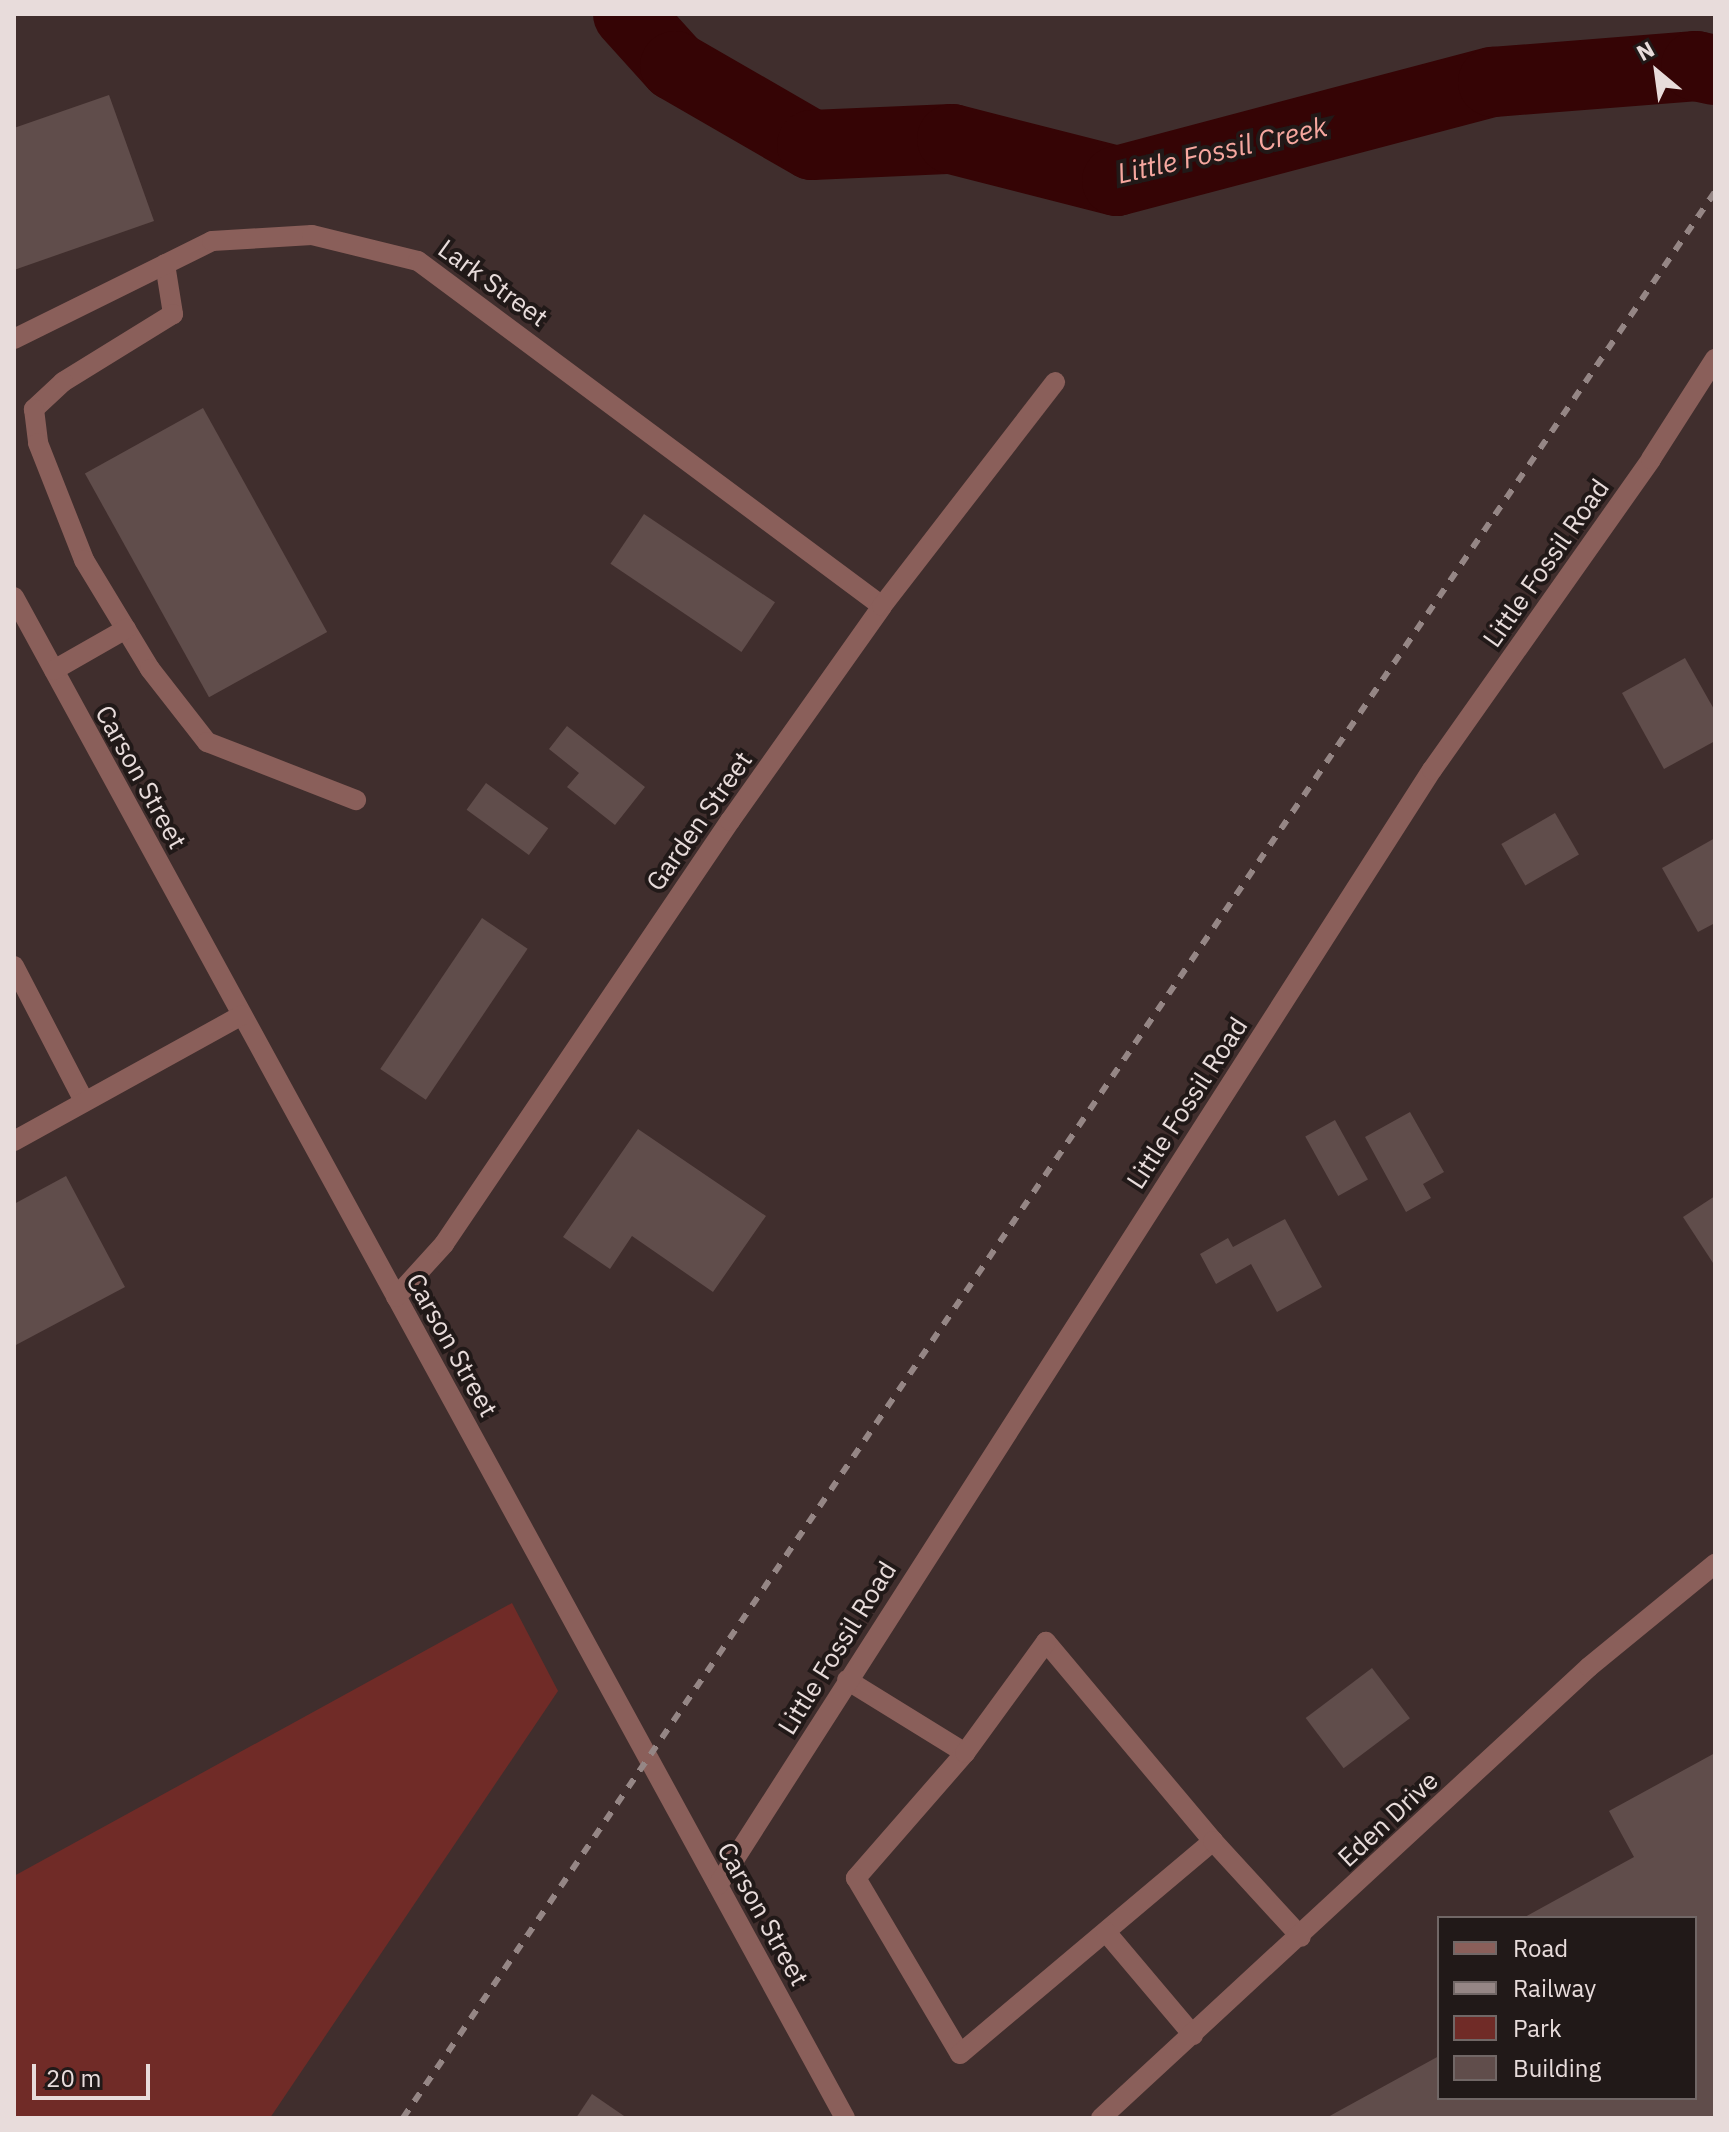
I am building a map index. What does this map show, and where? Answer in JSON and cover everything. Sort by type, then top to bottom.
[{"type":"street","name":"Lark Street","points":[[14,339],[212,241],[269,234],[312,235],[418,261],[882,606]]},
{"type":"street","points":[[165,264],[173,314],[63,382],[34,409],[38,443],[84,560],[150,669],[207,742],[356,800]]},
{"type":"street","name":"Little Fossil Road","points":[[718,1885],[1432,770],[1651,459],[1715,359]]},
{"type":"street","name":"Garden Street","points":[[396,1297],[444,1244],[882,606],[1055,382]]},
{"type":"street","name":"Carson Street","points":[[14,597],[845,2118]]},
{"type":"street","points":[[54,670],[126,629]]},
{"type":"street","points":[[14,966],[84,1101]]},
{"type":"street","points":[[14,1141],[242,1015]]},
{"type":"street","name":"Eden Drive","points":[[1101,2118],[1301,1937],[1589,1667],[1715,1564]]},
{"type":"street","points":[[1213,1841],[960,2054],[856,1878],[965,1753],[1046,1642],[1213,1841],[1301,1937]]},
{"type":"street","points":[[847,1680],[965,1753]]},
{"type":"street","points":[[1106,1932],[1193,2035]]},
{"type":"green space","points":[[512,1603],[558,1691],[270,2118],[14,2118],[14,1876]]},
{"type":"building","points":[[109,95],[154,221],[14,270],[14,128]]},
{"type":"building","points":[[203,408],[327,632],[209,697],[85,473]]},
{"type":"building","points":[[644,514],[775,602],[741,652],[610,564]]},
{"type":"building","points":[[1685,658],[1715,711],[1715,741],[1664,769],[1622,693]]},
{"type":"building","points":[[567,726],[645,787],[615,825],[567,787],[579,773],[549,749]]},
{"type":"building","points":[[486,783],[548,828],[529,855],[467,810]]},
{"type":"building","points":[[1555,813],[1579,855],[1525,886],[1501,844]]},
{"type":"building","points":[[1715,838],[1715,923],[1698,932],[1662,868]]},
{"type":"building","points":[[482,918],[528,949],[426,1100],[380,1069]]},
{"type":"building","points":[[1410,1112],[1444,1172],[1423,1184],[1431,1198],[1406,1212],[1365,1137]]},
{"type":"building","points":[[1335,1120],[1368,1179],[1338,1196],[1305,1136]]},
{"type":"building","points":[[638,1129],[766,1216],[713,1292],[632,1236],[610,1269],[563,1237]]},
{"type":"building","points":[[66,1176],[125,1287],[14,1346],[14,1204]]},
{"type":"building","points":[[1715,1196],[1715,1266],[1683,1217]]},
{"type":"building","points":[[1285,1219],[1322,1287],[1277,1312],[1251,1264],[1216,1284],[1200,1254],[1228,1238],[1233,1247]]},
{"type":"building","points":[[1372,1668],[1410,1718],[1344,1768],[1306,1718]]},
{"type":"building","points":[[1715,1753],[1715,2118],[1326,2118],[1437,2057],[1437,2100],[1697,2100],[1697,1916],[1527,1916],[1634,1857],[1609,1811]]},
{"type":"building","points":[[592,2094],[627,2118],[576,2118]]},
{"type":"waterway","name":"Little Fossil Creek","points":[[628,14],[675,66],[812,145],[952,139],[1117,181],[1493,82],[1696,66],[1715,70]]},
{"type":"railway","points":[[403,2118],[1715,192]]}]
